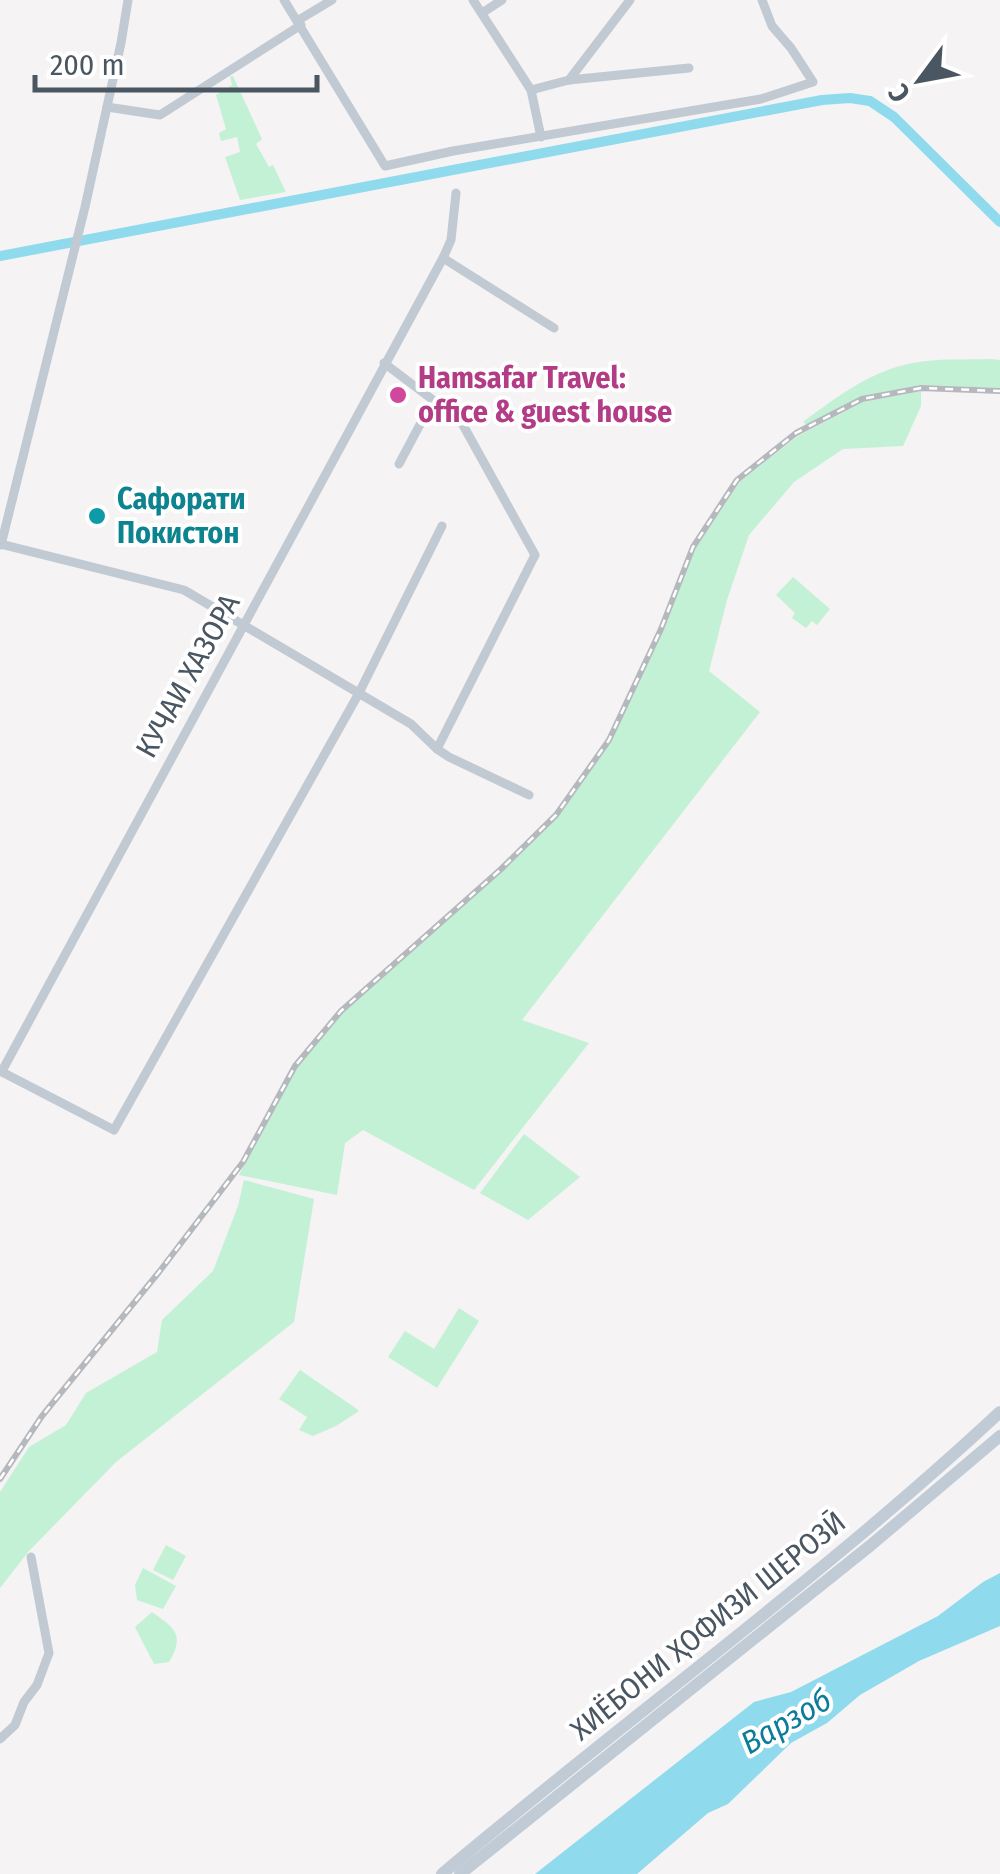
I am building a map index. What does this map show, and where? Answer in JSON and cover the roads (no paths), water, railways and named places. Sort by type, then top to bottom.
[{"type":"main road","name":"ХИЁБОНИ ҲОФИЗИ ШЕРОЗӢ","points":[[442,1874],[788,1596],[1000,1412]]},
{"type":"main road","name":"ХИЁБОНИ ҲОФИЗИ ШЕРОЗӢ","points":[[460,1874],[871,1546],[1000,1436]]},
{"type":"street","points":[[284,0],[386,166],[453,151],[762,99],[814,82],[772,26],[762,0]]},
{"type":"street","points":[[107,107],[160,115],[332,0]]},
{"type":"street","points":[[473,0],[531,90],[541,137]]},
{"type":"street","points":[[482,14],[502,0]]},
{"type":"street","points":[[569,80],[630,0]]},
{"type":"street","points":[[125,3],[85,206],[0,546],[184,590],[411,724],[456,762],[528,795]]},
{"type":"street","points":[[531,90],[569,80],[689,68]]},
{"type":"street","name":"КУЧАИ ХАЗОРА","points":[[1,1071],[443,258],[451,240],[456,193]]},
{"type":"street","points":[[443,258],[554,328]]},
{"type":"street","points":[[384,363],[458,416],[535,555],[437,749]]},
{"type":"street","points":[[398,464],[433,400]]},
{"type":"street","points":[[1,1071],[114,1130],[359,693],[442,526]]},
{"type":"street","points":[[0,1739],[15,1725],[49,1653],[31,1557]]},
{"type":"water","name":"Варзоб","points":[[1000,1573],[1000,1626],[919,1661],[860,1695],[827,1723],[791,1743],[728,1804],[708,1813],[637,1874],[535,1874],[754,1702],[791,1692],[938,1616]]},
{"type":"waterway","points":[[0,256],[822,100],[850,98],[870,101],[894,117],[1000,222]]},
{"type":"railway","points":[[0,1479],[42,1416],[243,1162],[295,1066],[341,1011],[556,815],[609,740],[661,629],[693,547],[737,480],[796,433],[862,399],[921,388],[1000,391]]},
{"type":"place","name":"Hamsafar Travel: office & guest house","points":[[398,395]]},
{"type":"place","name":"Сафорати Покистон","points":[[97,516]]}]
